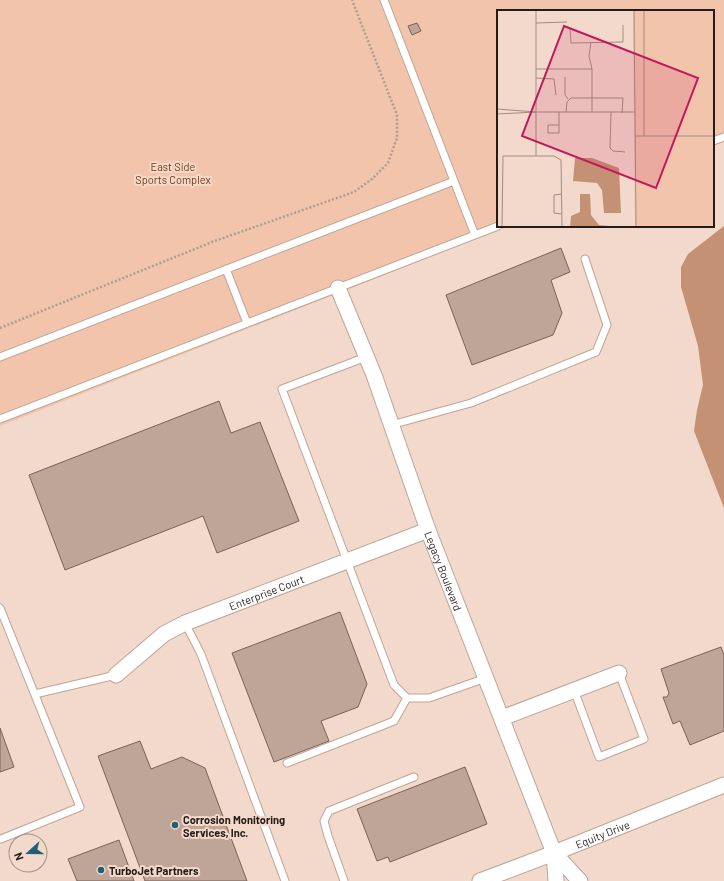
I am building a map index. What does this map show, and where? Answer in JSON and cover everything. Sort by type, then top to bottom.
[{"type":"street","name":"Legacy Boulevard","points":[[338,288],[374,375],[428,530],[554,853],[556,881]]},
{"type":"street","name":"Enterprise Court","points":[[116,675],[164,634],[185,623],[428,530]]},
{"type":"street","points":[[502,718],[619,673]]},
{"type":"street","name":"Equity Drive","points":[[480,881],[724,785]]},
{"type":"street","name":"Legacy Boulevard","points":[[554,853],[580,881]]},
{"type":"lane","points":[[384,0],[475,235]]},
{"type":"lane","points":[[714,141],[724,137]]},
{"type":"lane","points":[[0,358],[454,180]]},
{"type":"lane","points":[[0,419],[497,226]]},
{"type":"lane","points":[[391,425],[471,403],[596,352],[607,325],[585,259]]},
{"type":"lane","points":[[226,269],[247,323]]},
{"type":"lane","points":[[366,357],[282,389],[394,685],[406,698],[428,698],[486,678]]},
{"type":"lane","points":[[0,608],[80,807],[1,839]]},
{"type":"lane","points":[[185,623],[201,654],[285,881]]},
{"type":"lane","points":[[574,690],[599,756],[605,754],[644,739],[619,673]]},
{"type":"lane","points":[[35,694],[116,675]]},
{"type":"lane","points":[[287,764],[394,721],[406,698]]},
{"type":"lane","points":[[344,881],[324,821],[329,811],[414,777]]},
{"type":"path","points":[[0,328],[212,242],[354,192],[372,179],[388,163],[397,138],[397,115],[352,0]]},
{"type":"green space","name":"East Side Sports Complex","points":[[0,0],[724,0],[724,142],[714,146],[714,10],[497,10],[497,227],[506,227],[0,426]]},
{"type":"shaded area","points":[[724,226],[724,508],[694,431],[703,385],[698,346],[681,287],[681,267],[688,254]]},
{"type":"building","points":[[417,23],[421,31],[412,35],[408,26]]},
{"type":"building","points":[[561,248],[570,272],[551,280],[562,313],[553,335],[472,365],[446,295]]},
{"type":"building","points":[[219,401],[231,433],[260,422],[299,521],[217,553],[203,516],[65,570],[29,475]]},
{"type":"building","points":[[340,612],[367,684],[358,707],[321,721],[329,741],[274,762],[232,653]]},
{"type":"building","points":[[721,647],[724,655],[724,731],[690,745],[680,721],[673,724],[663,697],[667,697],[669,693],[661,669]]},
{"type":"building","points":[[0,728],[14,767],[0,772]]},
{"type":"building","name":"Corrosion Monitoring Services, Inc.","points":[[140,741],[151,769],[182,757],[205,768],[247,881],[145,881],[98,756]]},
{"type":"building","points":[[465,767],[487,824],[390,862],[388,857],[377,861],[357,809]]},
{"type":"building","name":"TurboJet Partners","points":[[119,840],[134,881],[77,881],[68,859]]},
{"type":"place","name":"Corrosion Monitoring Services, Inc.","points":[[175,825]]},
{"type":"place","name":"TurboJet Partners","points":[[101,870]]}]
